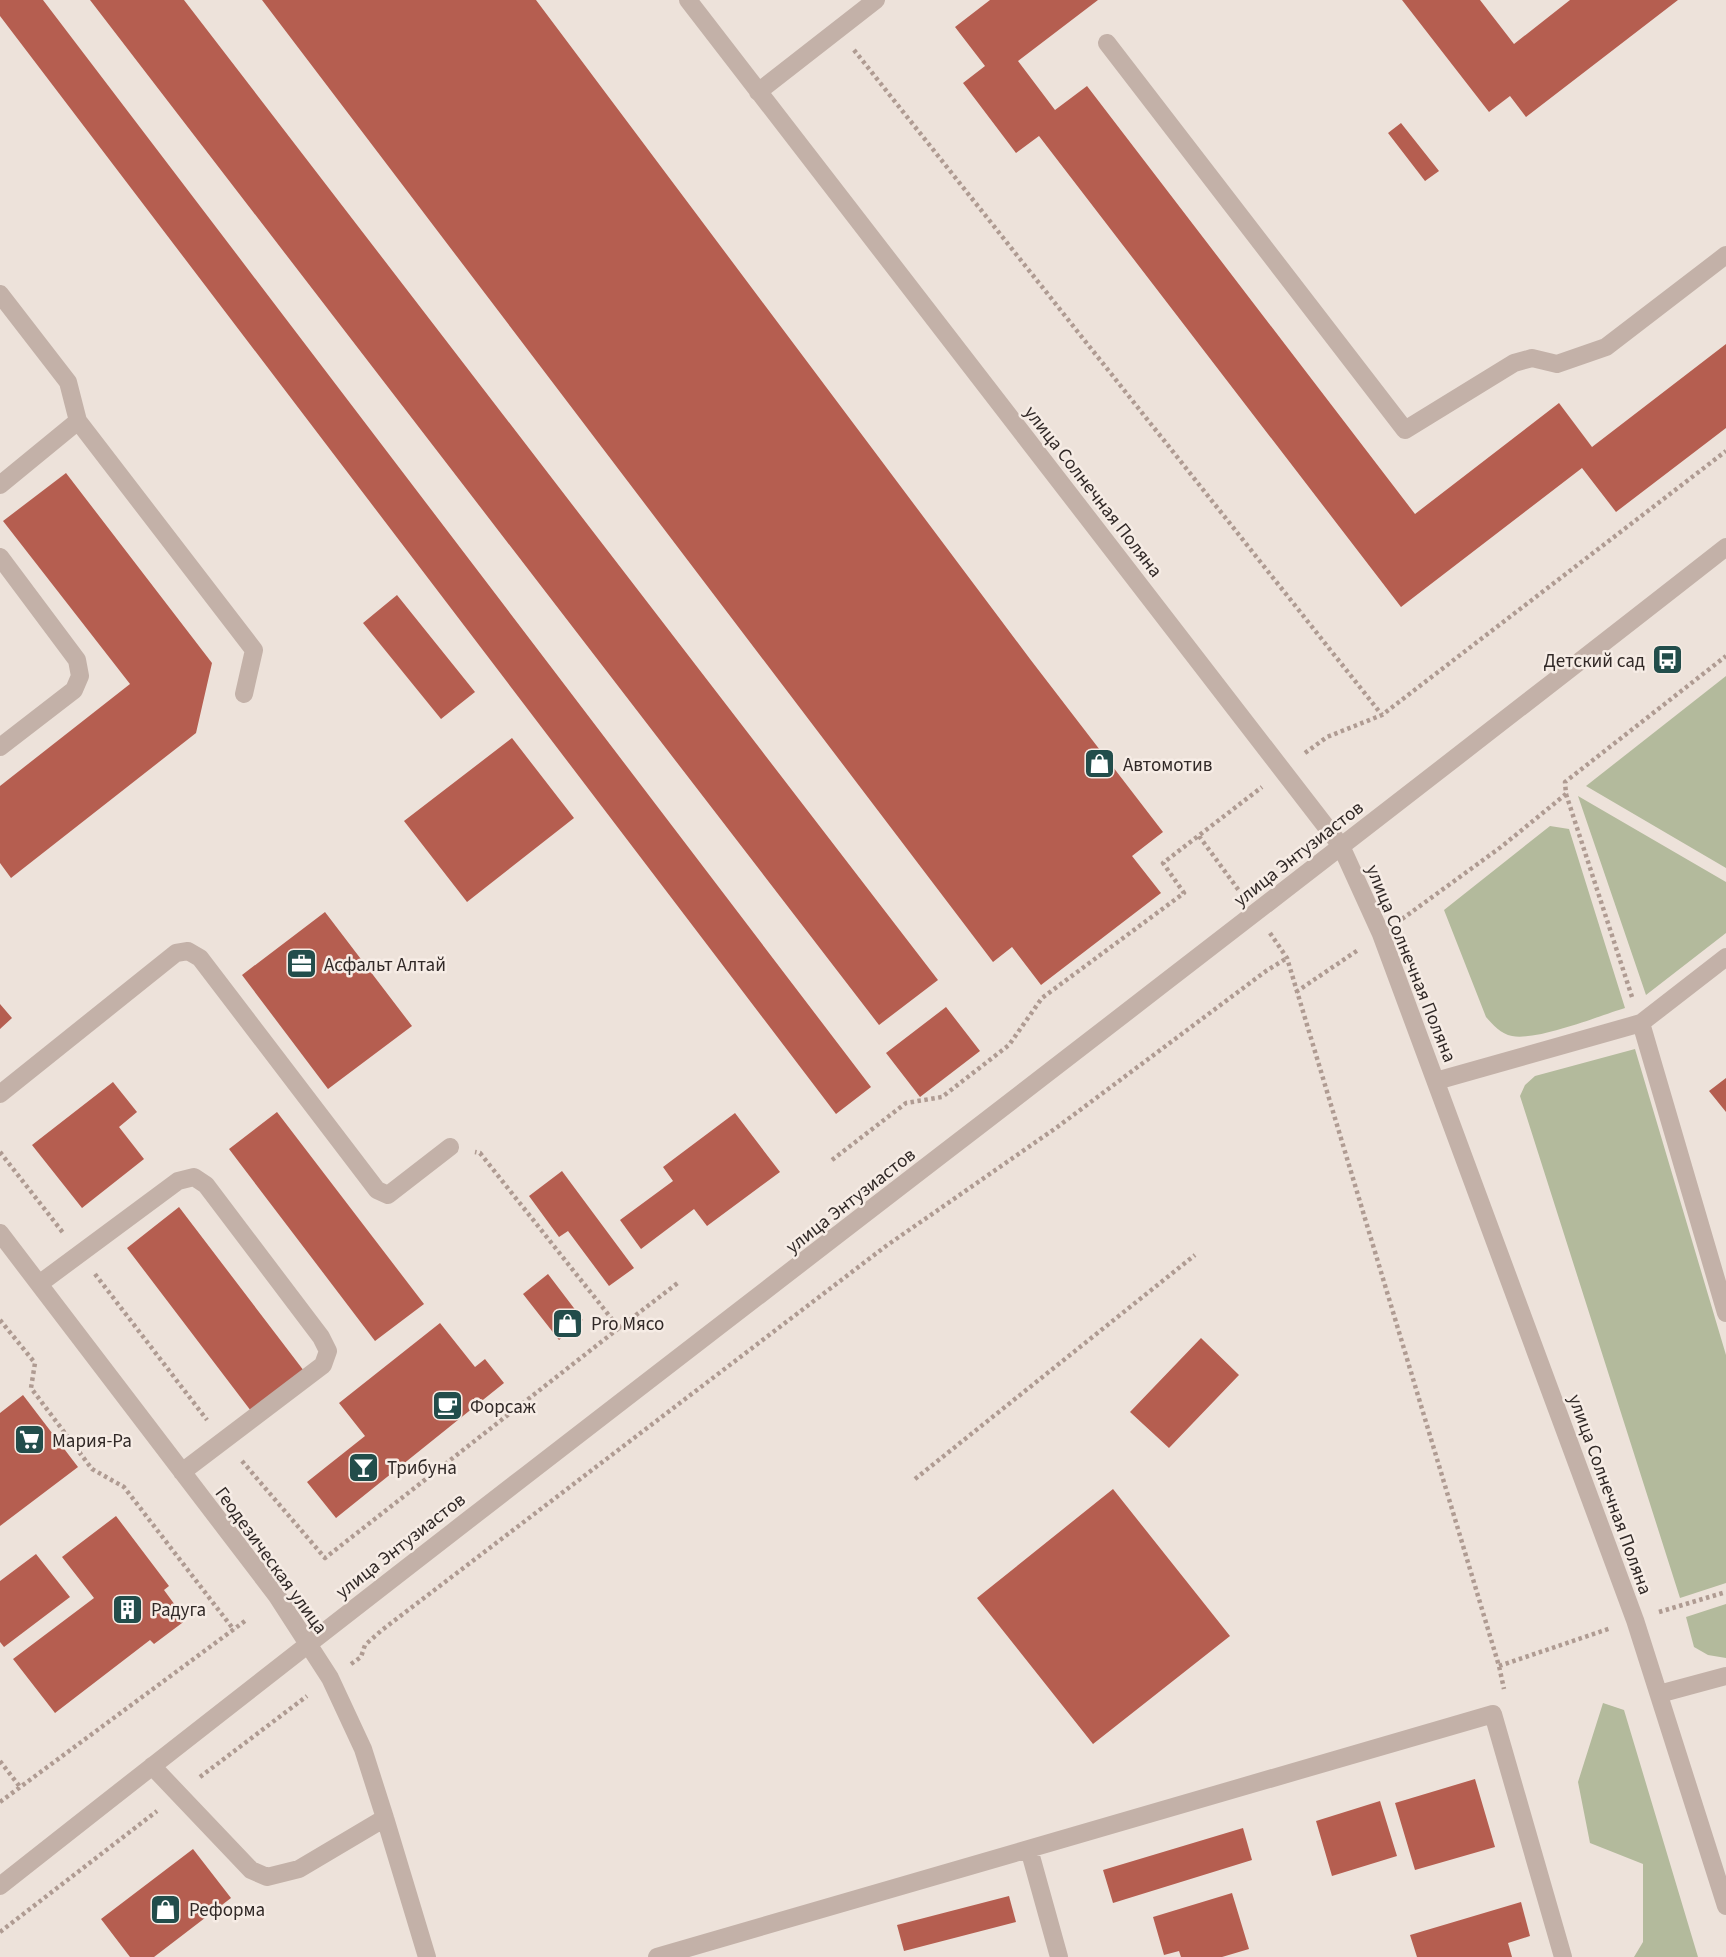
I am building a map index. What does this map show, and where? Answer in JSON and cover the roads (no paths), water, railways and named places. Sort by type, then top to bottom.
[{"type":"street","name":"улица Солнечная Поляна","points":[[688,0],[1341,846],[1381,934],[1635,1620],[1726,1906]]},
{"type":"street","points":[[758,92],[876,0]]},
{"type":"street","points":[[1107,43],[1405,430],[1514,363],[1532,358],[1557,364],[1606,347],[1726,255]]},
{"type":"street","points":[[0,294],[68,382],[78,421],[254,650],[244,694]]},
{"type":"street","points":[[0,485],[78,421]]},
{"type":"street","name":"улица Энтузиастов","points":[[0,1886],[307,1643],[945,1154],[1726,547]]},
{"type":"street","points":[[0,557],[77,660],[80,676],[74,690],[0,747]]},
{"type":"street","points":[[0,1094],[176,953],[188,951],[200,958],[377,1190],[388,1195],[450,1147]]},
{"type":"street","points":[[1436,1081],[1641,1023],[1726,957]]},
{"type":"street","points":[[1641,1023],[1726,1313]]},
{"type":"street","points":[[39,1284],[178,1181],[194,1177],[206,1185],[321,1337],[328,1351],[323,1366],[182,1472]]},
{"type":"street","name":"Геодезическая улица","points":[[0,1233],[277,1596],[330,1678],[363,1749],[426,1957]]},
{"type":"street","points":[[1658,1694],[1726,1676]]},
{"type":"street","points":[[657,1957],[1493,1714],[1563,1957]]},
{"type":"street","points":[[152,1766],[251,1870],[267,1877],[299,1868],[386,1818]]},
{"type":"street","points":[[1029,1849],[1059,1957]]},
{"type":"place","name":"Детский сад","points":[[1668,660]]},
{"type":"place","name":"Автомотив","points":[[1100,764]]},
{"type":"place","name":"Асфальт Алтай","points":[[301,964]]},
{"type":"place","name":"Pro Мясо","points":[[568,1323]]},
{"type":"place","name":"Форсаж","points":[[447,1406]]},
{"type":"place","name":"Мария-Ра","points":[[29,1440]]},
{"type":"place","name":"Трибуна","points":[[364,1467]]},
{"type":"place","name":"Радуга","points":[[128,1609]]},
{"type":"place","name":"Реформа","points":[[166,1909]]}]
